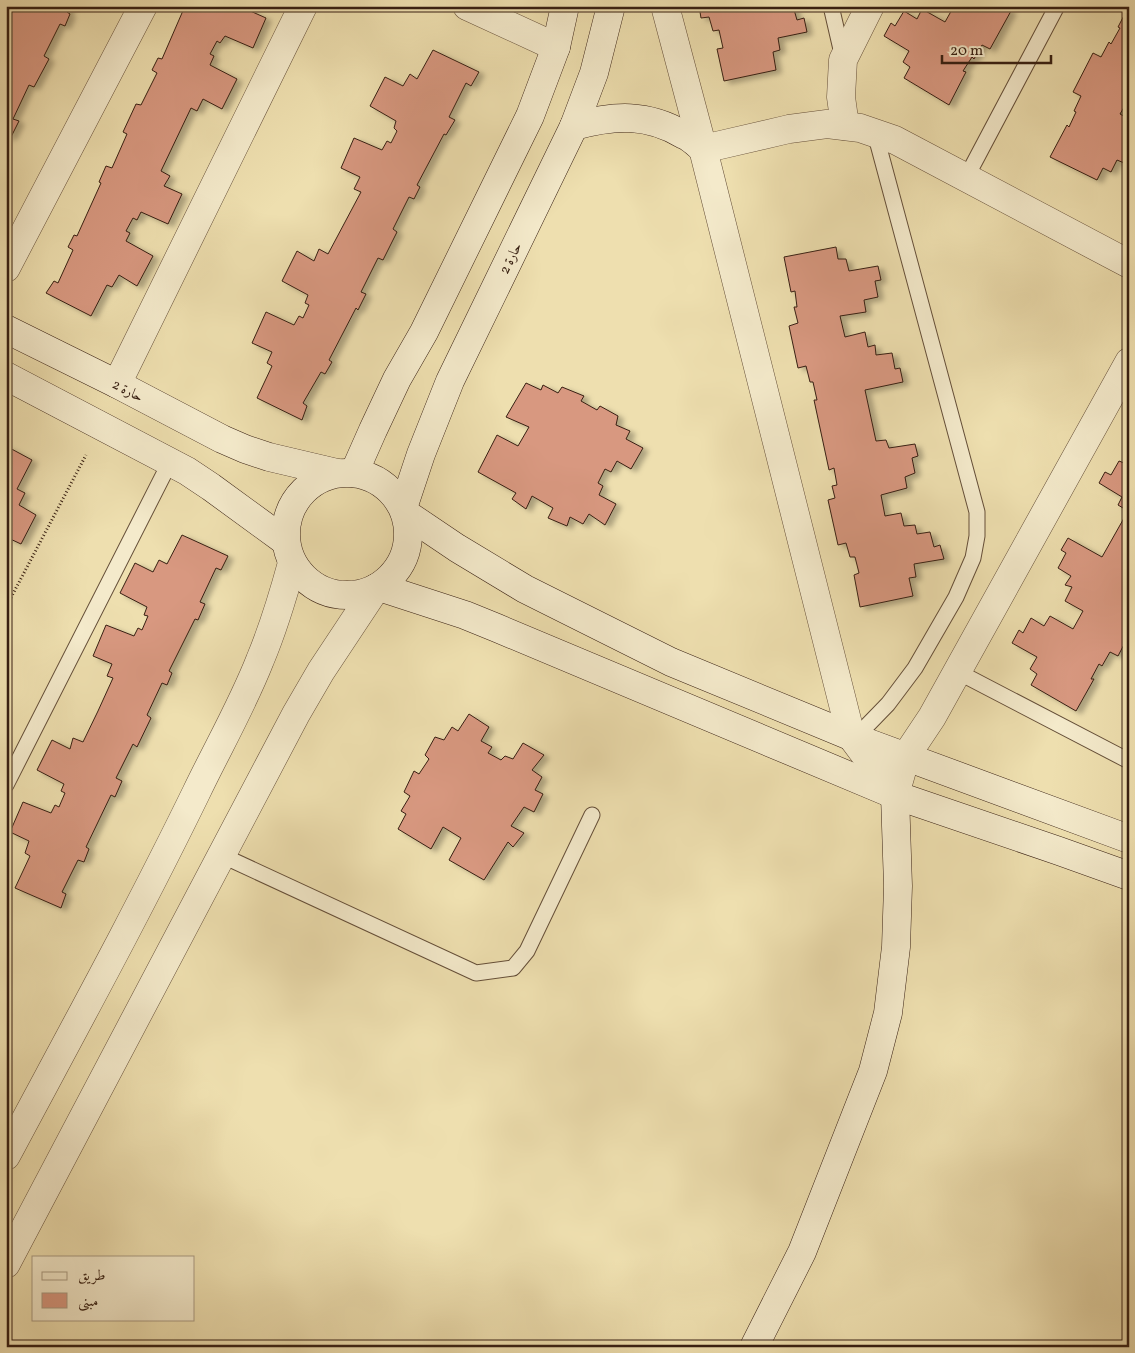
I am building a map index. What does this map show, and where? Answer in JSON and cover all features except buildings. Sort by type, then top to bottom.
[{"type":"street","points":[[6,268],[143,6]]},
{"type":"street","points":[[117,384],[303,6]]},
{"type":"street","points":[[467,6],[556,47]]},
{"type":"street","points":[[345,473],[373,430],[397,379],[424,332],[530,116],[556,47],[565,6]]},
{"type":"street","name":"حارة 2","points":[[404,510],[421,454],[450,381],[574,126],[594,74],[611,6]]},
{"type":"street","points":[[665,6],[853,737],[895,795]]},
{"type":"street","points":[[845,126],[840,96],[843,60],[870,6]]},
{"type":"street","points":[[574,126],[596,120],[619,117],[642,119],[671,128],[685,135],[703,149]]},
{"type":"street","points":[[703,149],[789,129],[827,124],[860,128],[895,140],[1129,264]]},
{"type":"street","name":"حارة 2","points":[[6,328],[245,449],[269,457],[345,473]]},
{"type":"street","points":[[754,1347],[802,1252],[873,1071],[888,1013],[896,947],[898,886],[895,795],[906,756],[932,717],[958,672],[1129,362]]},
{"type":"street","points":[[6,376],[170,462],[211,487],[289,552],[302,577],[314,587],[329,593],[345,596],[361,594],[377,587],[390,578],[398,567],[405,555],[408,541],[408,527],[404,510],[394,494],[383,484],[369,476],[345,473],[321,478],[308,486],[298,497],[290,510],[285,525],[289,552],[283,597],[260,662],[177,832],[6,1156]]},
{"type":"street","points":[[404,510],[457,548],[525,589],[670,662],[853,737],[1129,839]]},
{"type":"street","points":[[377,587],[465,615],[895,795],[1129,876]]},
{"type":"street","points":[[6,1264],[296,714],[321,671],[377,587]]},
{"type":"lane","points":[[831,6],[843,60]]},
{"type":"lane","points":[[966,178],[1057,6]]},
{"type":"lane","points":[[853,737],[888,704],[915,668],[956,597],[973,558],[977,536],[977,512],[875,133]]},
{"type":"lane","points":[[6,785],[170,462]]},
{"type":"lane","points":[[958,672],[1129,761]]},
{"type":"lane","points":[[221,855],[476,973],[513,968],[527,950],[592,815]]},
{"type":"path","points":[[6,607],[102,426]]}]
